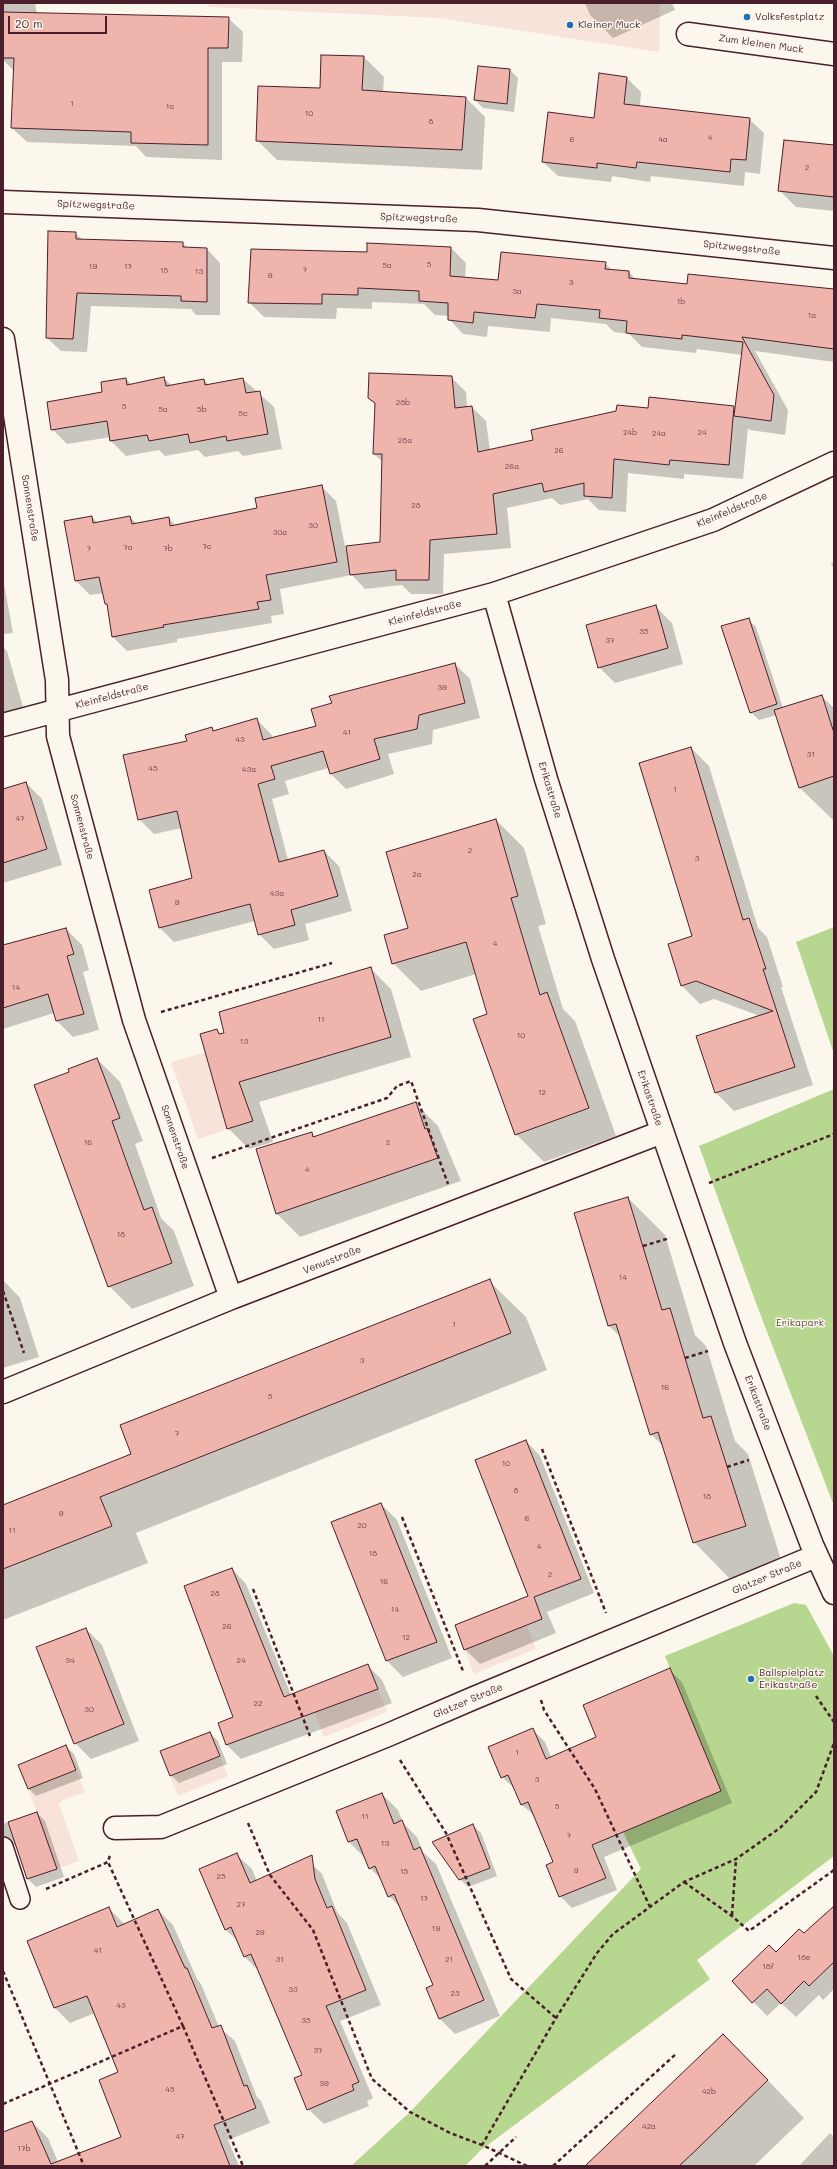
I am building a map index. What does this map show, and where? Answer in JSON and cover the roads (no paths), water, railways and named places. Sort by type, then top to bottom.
[{"type":"street","name":"Zum kleinen Muck","points":[[688,34],[834,54]]},
{"type":"street","name":"Spitzwegstraße","points":[[3,202],[478,220],[834,258]]},
{"type":"street","name":"Sonnenstraße","points":[[3,339],[56,680],[58,736],[134,1020],[232,1298]]},
{"type":"street","name":"Kleinfeldstraße","points":[[3,725],[494,594],[713,520],[834,463]]},
{"type":"street","name":"Erikastraße","points":[[494,594],[546,779],[603,959],[735,1343],[816,1556],[834,1593]]},
{"type":"street","name":"Venusstraße","points":[[3,1392],[232,1298],[662,1132]]},
{"type":"street","name":"Glatzer Straße","points":[[115,1828],[161,1827],[388,1736],[531,1674],[816,1556]]},
{"type":"lane","points":[[3,1847],[20,1899]]},
{"type":"place","name":"Volksfestplatz","points":[[747,17]]},
{"type":"place","name":"Kleiner Muck","points":[[570,25]]},
{"type":"place","name":"Ballspielplatz Erikastraße","points":[[751,1679]]},
{"type":"park label","name":"Erikapark","points":[[800,1323]]}]
